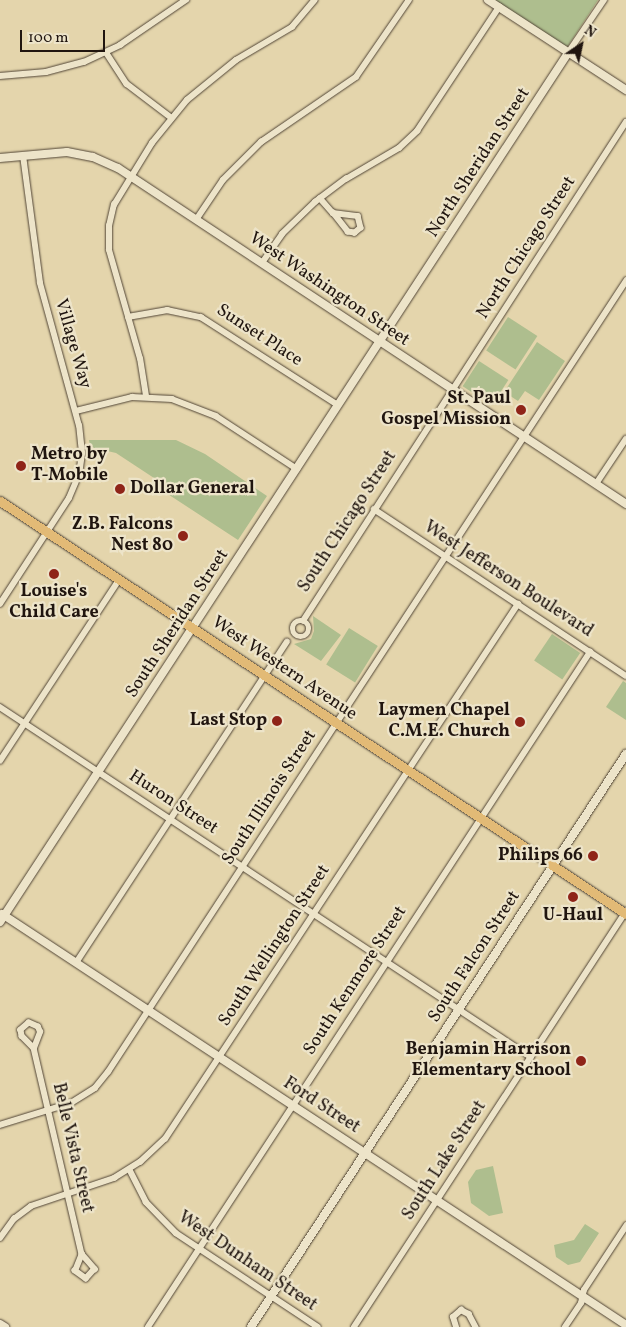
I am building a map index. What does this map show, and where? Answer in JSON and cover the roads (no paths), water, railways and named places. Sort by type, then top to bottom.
[{"type":"main road","name":"West Western Avenue","points":[[0,501],[626,913]]},
{"type":"street","points":[[0,76],[46,72],[106,52],[186,0]]},
{"type":"street","points":[[146,396],[143,372],[108,238],[114,204],[131,176],[172,118],[220,72],[292,27],[315,0]]},
{"type":"street","points":[[196,220],[224,180],[261,142],[356,77],[409,0]]},
{"type":"street","points":[[488,0],[626,90]]},
{"type":"street","name":"North Sheridan Street","points":[[380,342],[604,0]]},
{"type":"street","points":[[262,264],[291,224],[320,198],[399,148],[417,131],[499,7]]},
{"type":"street","points":[[106,52],[127,84],[172,118]]},
{"type":"street","name":"North Chicago Street","points":[[453,389],[626,122]]},
{"type":"street","name":"West Washington Street","points":[[0,158],[79,153],[105,161],[131,176],[626,504]]},
{"type":"street","name":"Village Way","points":[[0,604],[70,498],[79,475],[82,441],[76,411],[40,283],[23,156]]},
{"type":"street","points":[[320,198],[348,232],[361,229],[362,221],[358,216],[333,213]]},
{"type":"street","name":"South Illinois Street","points":[[0,1124],[70,1103],[95,1088],[626,281]]},
{"type":"street","name":"Sunset Place","points":[[128,317],[167,310],[201,317],[338,405]]},
{"type":"street","name":"South Sheridan Street","points":[[1,917],[380,342]]},
{"type":"street","name":"South Chicago Street","points":[[303,621],[453,389]]},
{"type":"street","points":[[76,411],[121,398],[146,396],[172,399],[202,409],[297,469]]},
{"type":"street","points":[[596,484],[626,439]]},
{"type":"street","name":"West Jefferson Boulevard","points":[[374,509],[626,676]]},
{"type":"street","points":[[0,761],[119,580]]},
{"type":"street","name":"South Wellington Street","points":[[0,1238],[14,1219],[31,1206],[102,1184],[130,1170],[165,1139],[518,604]]},
{"type":"street","points":[[76,963],[287,642]]},
{"type":"street","name":"South Kenmore Street","points":[[148,1327],[590,652]]},
{"type":"street","name":"Huron Street","points":[[0,707],[458,1010],[531,1056]]},
{"type":"street","name":"South Falcon Street","points":[[251,1327],[626,754]]},
{"type":"street","name":"South Lake Street","points":[[354,1327],[626,913]]},
{"type":"street","name":"Ford Street","points":[[1,917],[148,1010],[626,1326]]},
{"type":"street","name":"Belle Vista Street","points":[[34,1048],[82,1254]]},
{"type":"street","name":"West Dunham Street","points":[[130,1170],[156,1215],[199,1249],[318,1327]]},
{"type":"street","points":[[565,1327],[626,1226]]},
{"type":"street","points":[[456,1327],[453,1317],[461,1310],[469,1314],[476,1327]]},
{"type":"street","points":[[0,1324],[5,1327]]},
{"type":"place","name":"St. Paul Gospel Mission","points":[[521,410]]},
{"type":"place","name":"Metro by T-Mobile","points":[[21,466]]},
{"type":"place","name":"Dollar General","points":[[120,489]]},
{"type":"place","name":"Z.B. Falcons Nest 80","points":[[183,536]]},
{"type":"place","name":"Louise's Child Care","points":[[54,574]]},
{"type":"place","name":"Last Stop","points":[[277,721]]},
{"type":"place","name":"Laymen Chapel C.M.E. Church","points":[[520,722]]},
{"type":"place","name":"Philips 66","points":[[593,856]]},
{"type":"place","name":"U-Haul","points":[[573,897]]},
{"type":"place","name":"Benjamin Harrison Elementary School","points":[[581,1061]]}]
